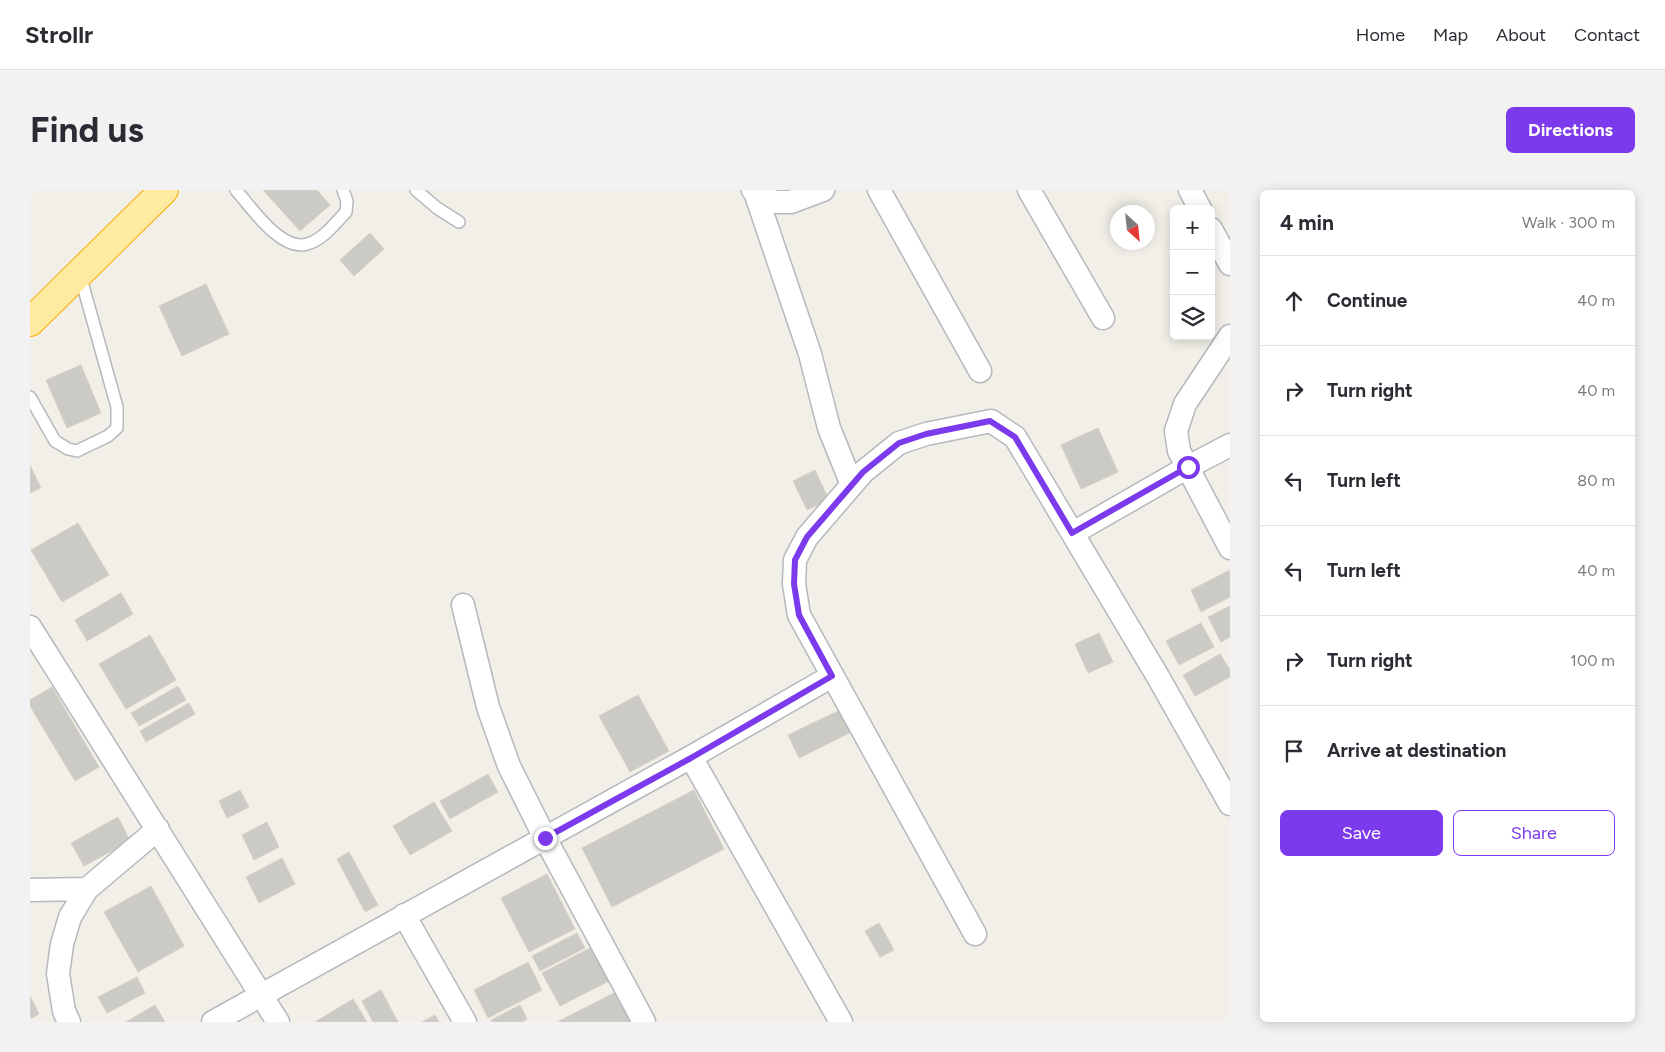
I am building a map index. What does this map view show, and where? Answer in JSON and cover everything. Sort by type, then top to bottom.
[{"type":"highway","points":[[30,322],[164,190]]},
{"type":"street","points":[[754,191],[774,202],[791,202],[814,195],[823,190]]},
{"type":"street","points":[[879,190],[980,371]]},
{"type":"street","points":[[1029,190],[1103,318]]},
{"type":"street","points":[[1190,190],[1198,205]]},
{"type":"street","points":[[754,191],[810,354],[829,428],[852,485]]},
{"type":"street","points":[[1215,236],[1230,264]]},
{"type":"street","points":[[1230,336],[1185,404],[1176,431],[1179,451],[1230,548]]},
{"type":"street","points":[[975,934],[799,615],[794,584],[795,560],[807,537],[863,472],[899,443],[926,434],[990,421],[1015,437],[1157,675],[1230,804]]},
{"type":"street","points":[[1072,533],[1230,445]]},
{"type":"street","points":[[463,605],[488,707],[509,766],[545,838],[644,1022]]},
{"type":"street","points":[[30,627],[278,1022]]},
{"type":"street","points":[[213,1022],[691,758],[832,676]]},
{"type":"street","points":[[691,758],[841,1022]]},
{"type":"street","points":[[69,1022],[64,1011],[58,974],[62,944],[70,917],[87,889],[158,829]]},
{"type":"street","points":[[30,890],[87,889]]},
{"type":"street","points":[[404,915],[465,1022]]},
{"type":"lane","points":[[236,190],[275,234],[290,244],[306,245],[320,238],[346,212],[347,201],[343,190]]},
{"type":"lane","points":[[416,190],[437,208],[460,222]]},
{"type":"lane","points":[[30,397],[55,441],[68,449],[77,451],[108,436],[116,428],[117,407],[80,274]]},
{"type":"building","points":[[263,190],[317,190],[330,205],[300,231]]},
{"type":"building","points":[[370,233],[384,249],[354,276],[340,260]]},
{"type":"building","points":[[206,284],[229,334],[182,356],[159,306]]},
{"type":"building","points":[[81,365],[101,413],[67,428],[46,380]]},
{"type":"building","points":[[1098,428],[1118,472],[1081,489],[1061,445]]},
{"type":"building","points":[[30,465],[41,488],[30,493]]},
{"type":"building","points":[[815,470],[829,500],[807,510],[793,481]]},
{"type":"building","points":[[78,523],[109,575],[62,602],[31,550]]},
{"type":"building","points":[[1230,570],[1230,597],[1201,612],[1191,590]]},
{"type":"building","points":[[121,593],[133,614],[87,641],[75,620]]},
{"type":"building","points":[[1230,606],[1230,637],[1221,642],[1208,617]]},
{"type":"building","points":[[1201,623],[1214,647],[1179,665],[1166,641]]},
{"type":"building","points":[[1099,633],[1113,662],[1088,673],[1075,644]]},
{"type":"building","points":[[150,635],[176,680],[126,709],[99,664]]},
{"type":"building","points":[[1220,654],[1230,670],[1230,677],[1195,696],[1183,675]]},
{"type":"building","points":[[178,686],[186,700],[139,726],[131,713]]},
{"type":"building","points":[[52,687],[99,767],[75,781],[30,706],[30,700]]},
{"type":"building","points":[[638,695],[669,751],[630,772],[599,716]]},
{"type":"building","points":[[189,703],[195,714],[146,742],[140,731]]},
{"type":"building","points":[[840,710],[851,732],[799,758],[788,735]]},
{"type":"building","points":[[488,774],[498,792],[450,819],[440,801]]},
{"type":"building","points":[[240,790],[249,807],[227,818],[219,801]]},
{"type":"building","points":[[694,790],[724,849],[612,907],[582,848]]},
{"type":"building","points":[[434,802],[452,831],[410,855],[393,826]]},
{"type":"building","points":[[118,817],[130,841],[84,866],[71,843]]},
{"type":"building","points":[[267,822],[279,847],[254,860],[242,835]]},
{"type":"building","points":[[349,852],[378,905],[365,912],[337,859]]},
{"type":"building","points":[[282,858],[295,884],[259,903],[246,877]]},
{"type":"building","points":[[547,874],[575,929],[529,952],[501,898]]},
{"type":"building","points":[[151,886],[184,946],[138,972],[104,912]]},
{"type":"building","points":[[879,923],[894,950],[880,957],[865,931]]},
{"type":"building","points":[[577,933],[585,948],[540,971],[532,956]]},
{"type":"building","points":[[592,947],[609,981],[560,1006],[542,973]]},
{"type":"building","points":[[528,962],[542,990],[488,1018],[474,990]]},
{"type":"building","points":[[137,977],[145,993],[107,1013],[98,997]]},
{"type":"building","points":[[381,990],[398,1022],[373,1022],[362,1001]]},
{"type":"building","points":[[616,992],[631,1022],[559,1021]]},
{"type":"building","points":[[30,996],[39,1014],[30,1019]]},
{"type":"building","points":[[353,999],[367,1022],[315,1022]]},
{"type":"building","points":[[155,1005],[165,1022],[126,1022]]},
{"type":"building","points":[[520,1005],[527,1019],[522,1022],[492,1022],[491,1020]]},
{"type":"building","points":[[435,1015],[439,1022],[422,1022]]},
{"type":"route","points":[[545,838],[691,758],[832,676],[799,615],[794,584],[795,560],[807,537],[863,472],[899,443],[926,434],[990,421],[1015,437],[1072,533],[1188,467]]}]
